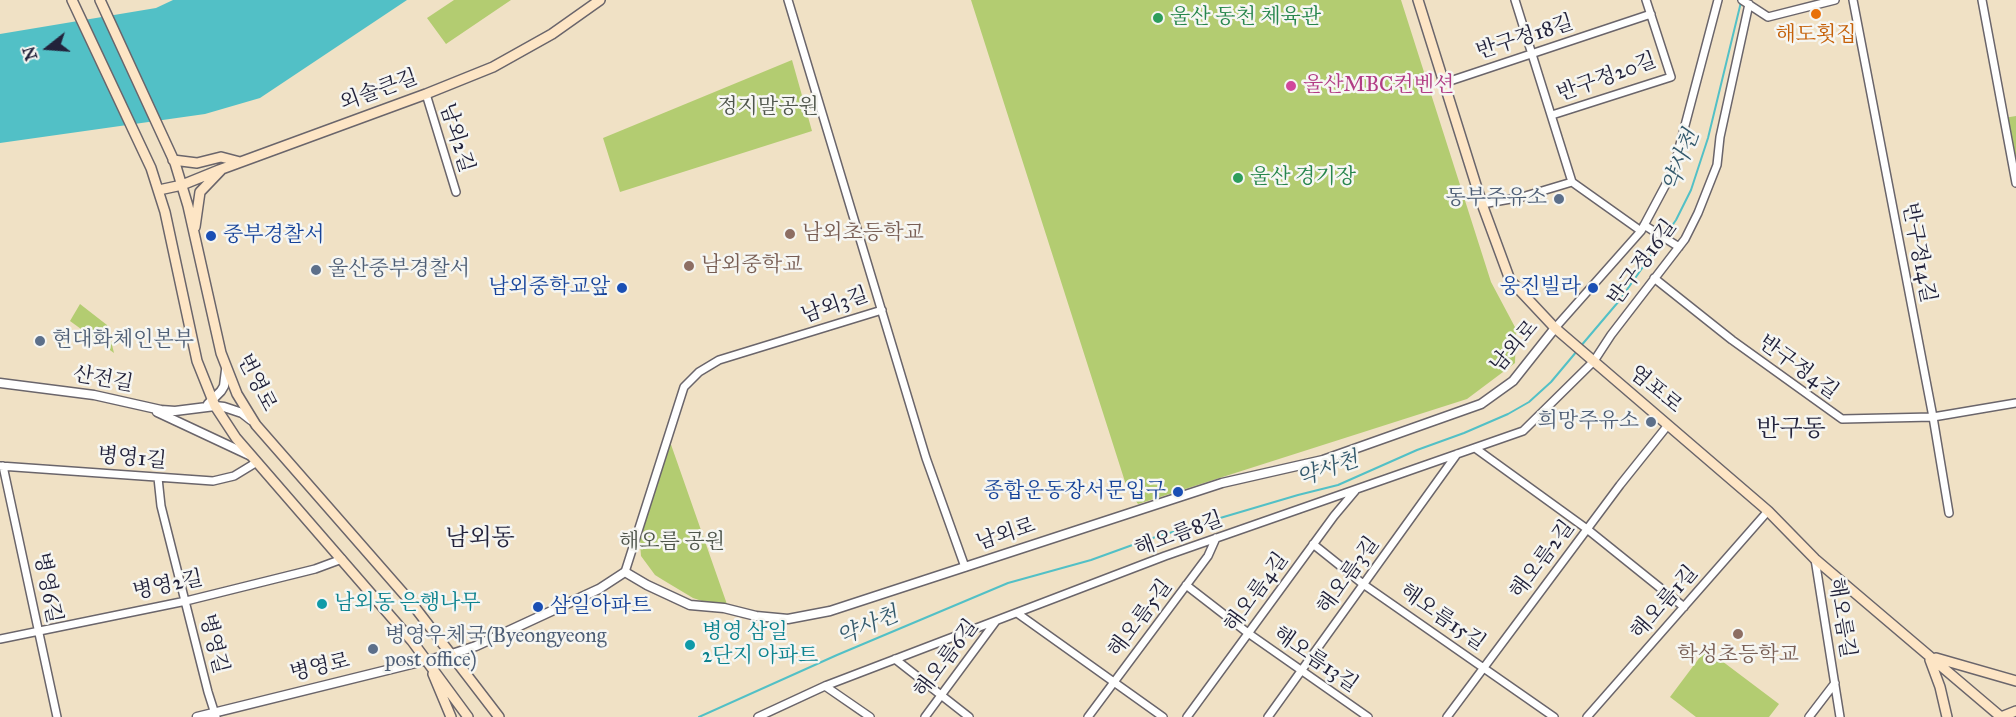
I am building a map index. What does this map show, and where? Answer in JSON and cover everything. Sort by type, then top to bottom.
[{"type":"main road","name":"번영로","points":[[72,0],[151,168],[159,190],[197,361],[214,404],[236,438],[428,661],[468,717]]},
{"type":"main road","name":"번영로","points":[[100,0],[174,162],[182,185],[216,334],[226,370],[237,394],[256,425],[410,601],[499,717]]},
{"type":"main road","name":"외솔큰길","points":[[159,190],[182,185],[493,67],[552,34],[600,0]]},
{"type":"main road","name":"염포로","points":[[1418,0],[1482,204],[1510,280],[1555,328],[1768,511],[1815,559],[2001,717]]},
{"type":"main road","points":[[174,162],[197,164],[221,157],[240,162]]},
{"type":"main road","points":[[194,232],[200,192],[223,168]]},
{"type":"main road","points":[[1928,655],[2016,681]]},
{"type":"main road","points":[[1928,655],[1941,687],[1947,717]]},
{"type":"main road","points":[[428,661],[451,717]]},
{"type":"main road","points":[[2001,717],[2016,711]]},
{"type":"street","name":"남외3길","points":[[625,572],[684,387],[699,372],[719,360],[882,310],[788,0]]},
{"type":"street","points":[[1515,0],[1572,182],[1642,228],[1679,247]]},
{"type":"street","name":"반구정20길","points":[[1551,115],[1671,77],[1646,0]]},
{"type":"street","name":"반구정16길","points":[[1555,328],[1642,228],[1673,171],[1718,0]]},
{"type":"street","points":[[1742,0],[1768,17],[1835,0]]},
{"type":"street","name":"반구정14길","points":[[1852,0],[1934,417],[1949,513]]},
{"type":"street","points":[[1982,0],[2016,183]]},
{"type":"street","name":"반구정16길","points":[[1594,361],[1611,335],[1685,239],[1698,213],[1717,165],[1720,137],[1749,4]]},
{"type":"street","name":"반구정18길","points":[[1444,83],[1651,14]]},
{"type":"street","name":"남외2길","points":[[426,94],[456,192]]},
{"type":"street","points":[[1482,204],[1522,197],[1572,182]]},
{"type":"street","name":"반구정4길","points":[[1654,278],[1732,340],[1842,419],[1934,417],[2016,403]]},
{"type":"street","points":[[882,310],[926,458],[965,567]]},
{"type":"street","name":"남외로","points":[[625,572],[690,605],[724,608],[756,616],[788,619],[830,611],[1222,483],[1323,460],[1481,404],[1514,381],[1555,328]]},
{"type":"street","name":"해오름8길","points":[[758,717],[825,686],[1216,538],[1523,431],[1594,361]]},
{"type":"street","points":[[226,370],[224,386],[214,404],[234,409],[256,425]]},
{"type":"street","name":"산전길","points":[[0,383],[94,395],[175,411],[200,409],[214,404]]},
{"type":"street","points":[[146,406],[255,459]]},
{"type":"street","name":"해오름2길","points":[[1447,717],[1587,529],[1668,425]]},
{"type":"street","points":[[1475,448],[1587,529],[1683,607]]},
{"type":"street","name":"해오름3길","points":[[1268,717],[1457,454]]},
{"type":"street","name":"병영1길","points":[[2,466],[213,481],[234,476],[255,459]]},
{"type":"street","name":"병영6길","points":[[2,466],[57,717]]},
{"type":"street","name":"병영길","points":[[158,478],[162,506],[215,715]]},
{"type":"street","name":"해오름4길","points":[[1187,717],[1356,489]]},
{"type":"street","name":"해오름1길","points":[[1587,717],[1768,511]]},
{"type":"street","name":"해오름5길","points":[[1088,717],[1208,556],[1216,538]]},
{"type":"street","name":"해오름15길","points":[[1313,544],[1363,584],[1554,717]]},
{"type":"street","name":"병영2길","points":[[0,639],[186,601],[315,569],[342,559]]},
{"type":"street","name":"해오름길","points":[[1815,559],[1840,717]]},
{"type":"street","points":[[452,654],[476,646],[604,587],[625,572]]},
{"type":"street","name":"해오름13길","points":[[1186,585],[1248,633],[1368,717]]},
{"type":"street","points":[[1017,613],[1163,717]]},
{"type":"street","name":"해오름6길","points":[[925,717],[996,621]]},
{"type":"street","name":"병영로","points":[[197,717],[215,715],[452,654]]},
{"type":"street","points":[[895,659],[969,717]]},
{"type":"street","name":"해오름길","points":[[1809,717],[1835,683]]},
{"type":"street","points":[[825,686],[870,717]]},
{"type":"green space","points":[[454,0],[511,0],[446,44],[427,18]]},
{"type":"green space","points":[[971,0],[1401,0],[1491,282],[1516,329],[1515,363],[1467,399],[1138,504],[1127,488]]},
{"type":"green space","name":"정지말공원","points":[[792,60],[812,131],[620,192],[603,138]]},
{"type":"green space","points":[[2016,116],[2016,183],[2004,118]]},
{"type":"green space","points":[[80,304],[107,325],[114,353],[70,321]]},
{"type":"green space","name":"해오름 공원","points":[[668,436],[729,610],[693,598],[663,580],[655,575],[641,556],[639,531]]},
{"type":"green space","points":[[1706,649],[1779,704],[1769,717],[1696,717],[1670,697]]},
{"type":"water","points":[[173,0],[407,0],[260,98],[205,114],[0,143],[0,34],[156,8]]},
{"type":"waterway","name":"약사천","points":[[1580,347],[1619,301],[1676,220],[1691,190],[1708,138],[1741,2]]},
{"type":"waterway","name":"약사천","points":[[699,717],[837,655],[1008,583],[1091,560],[1149,539],[1338,485],[1417,450],[1464,433],[1529,402],[1551,382],[1577,351]]},
{"type":"place","name":"해도횟집","points":[[1816,14]]},
{"type":"place","name":"울산 동천 체육관","points":[[1158,18]]},
{"type":"place","name":"울산MBC컨벤션","points":[[1291,86]]},
{"type":"place","name":"울산 경기장","points":[[1238,178]]},
{"type":"place","name":"동부주유소","points":[[1559,199]]},
{"type":"place","name":"남외초등학교","points":[[790,234]]},
{"type":"place","name":"중부경찰서","points":[[211,236]]},
{"type":"place","name":"남외중학교","points":[[689,266]]},
{"type":"place","name":"울산중부경찰서","points":[[316,270]]},
{"type":"place","name":"남외중학교앞","points":[[622,288]]},
{"type":"place","name":"웅진빌라","points":[[1593,288]]},
{"type":"place","name":"현대화체인본부","points":[[40,341]]},
{"type":"place","name":"희망주유소","points":[[1651,422]]},
{"type":"place","name":"종합운동장서문입구","points":[[1178,492]]},
{"type":"place","name":"남외동 은행나무","points":[[322,604]]},
{"type":"place","name":"삼일아파트","points":[[538,607]]},
{"type":"place","name":"학성초등학교","points":[[1738,634]]},
{"type":"place","name":"병영 삼일 2단지 아파트","points":[[690,645]]},
{"type":"place","name":"병영우체국(Byeongyeong post office)","points":[[373,649]]},
{"type":"district","name":"반구동","points":[[1791,430]]},
{"type":"district","name":"남외동","points":[[480,539]]}]
